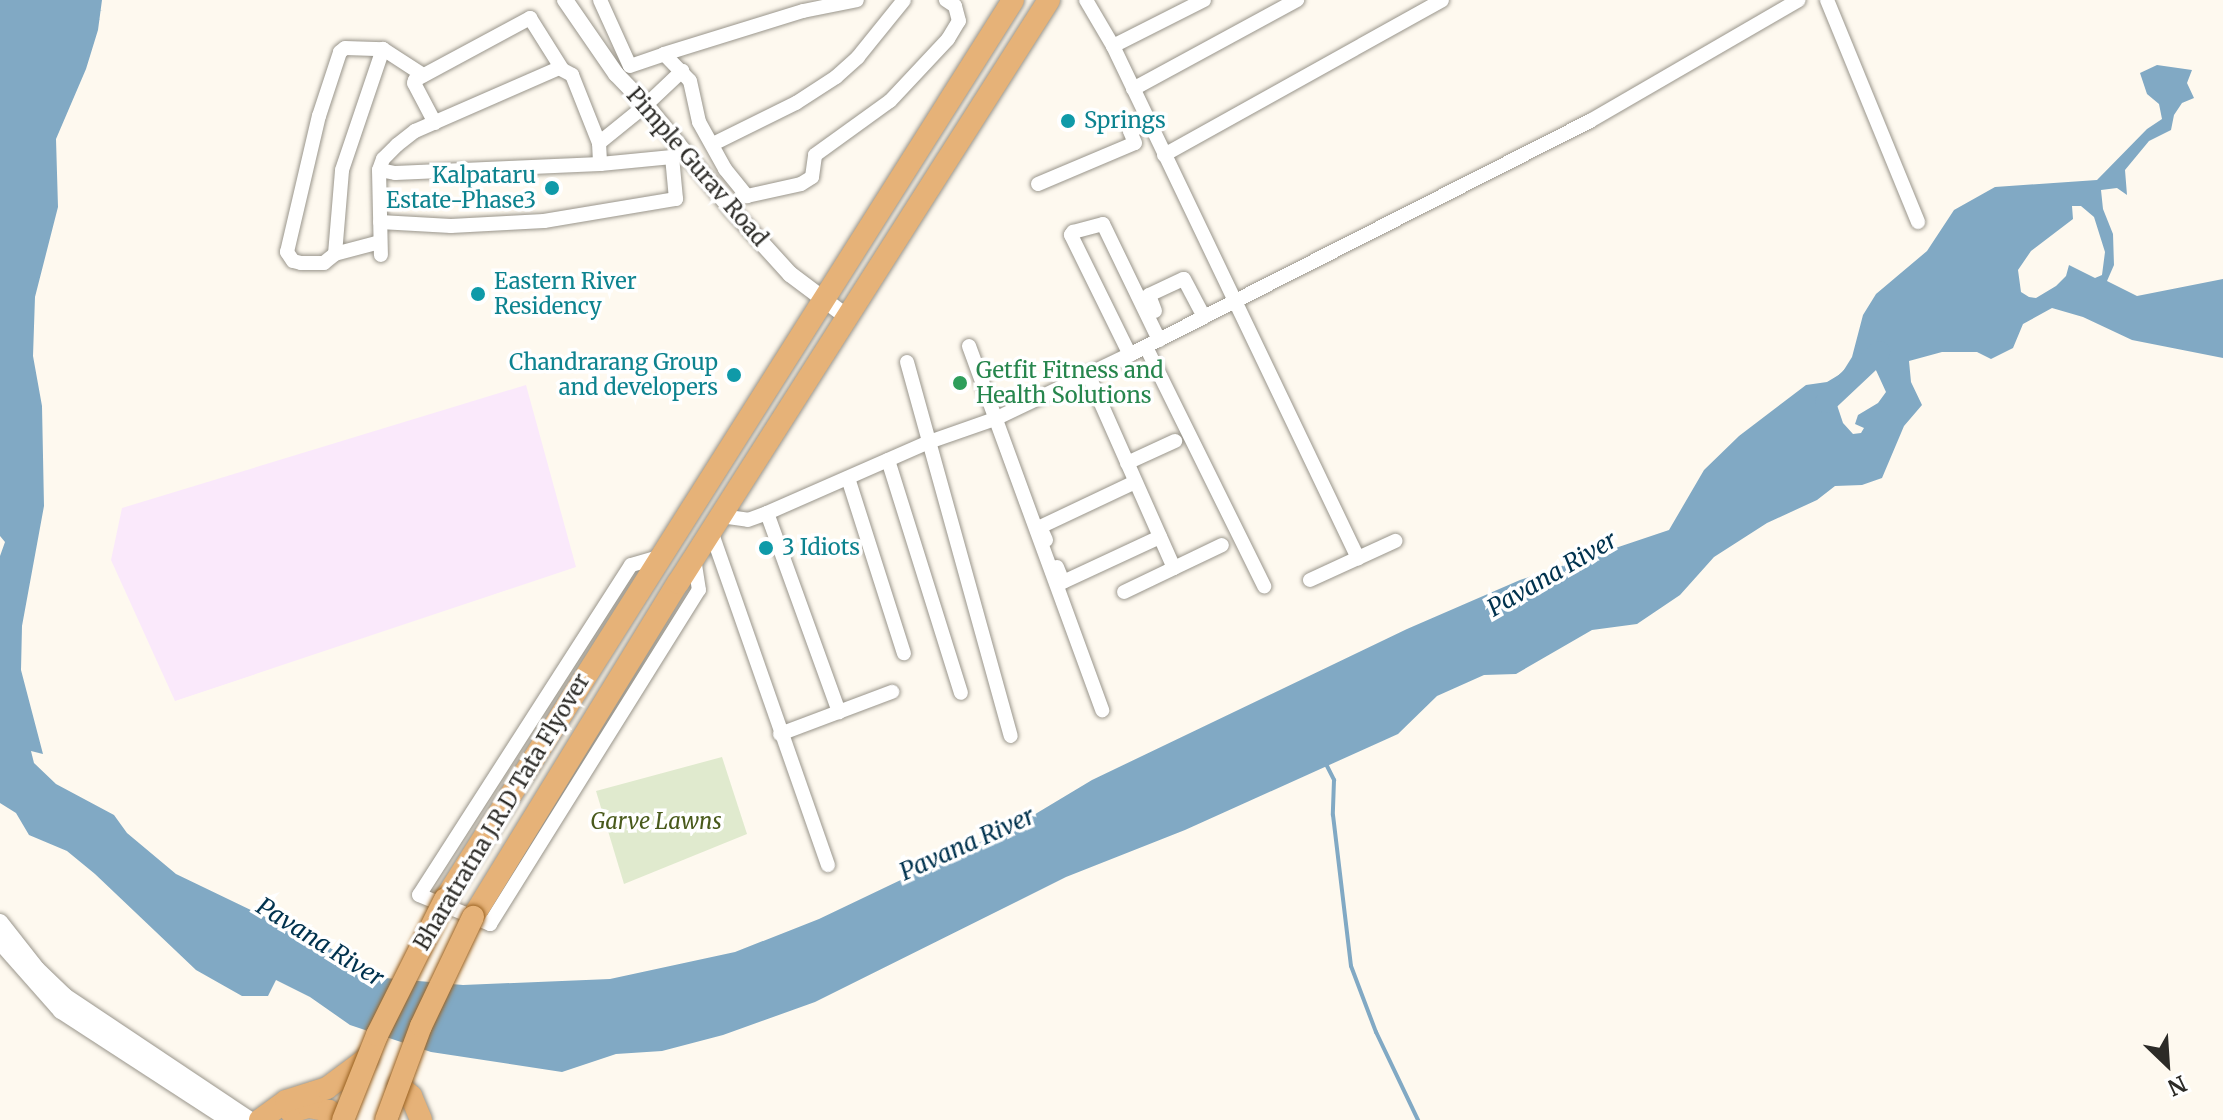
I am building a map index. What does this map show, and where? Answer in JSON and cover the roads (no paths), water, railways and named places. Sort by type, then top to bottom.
[{"type":"main road","name":"Bharatratna J.R.D Tata Flyover","points":[[343,1120],[366,1059],[445,899],[1013,0]]},
{"type":"main road","name":"Bharatratna J.R.D Tata Flyover","points":[[386,1120],[428,1011],[473,917],[694,558],[1049,0]]},
{"type":"main road","points":[[260,1120],[286,1101],[327,1088],[366,1059]]},
{"type":"main road","points":[[399,1086],[415,1102],[421,1120]]},
{"type":"main road","points":[[277,1120],[309,1107],[329,1111],[336,1120]]},
{"type":"street","name":"Pimple Gurav Road","points":[[565,0],[616,74],[646,105],[741,221],[790,274],[847,317]]},
{"type":"street","points":[[600,0],[630,66],[803,11],[857,0]]},
{"type":"street","points":[[713,144],[796,103],[836,77],[858,57],[904,0]]},
{"type":"street","points":[[664,54],[682,71],[693,89],[699,122],[725,169],[747,196],[801,184],[812,177],[815,155],[890,101],[948,39],[959,21],[955,6],[946,0]]},
{"type":"street","points":[[1086,0],[1113,46],[1358,558]]},
{"type":"street","points":[[1113,46],[1204,0]]},
{"type":"street","points":[[1133,89],[1297,0]]},
{"type":"street","points":[[1164,155],[1442,0]]},
{"type":"street","points":[[828,865],[780,734],[716,524],[748,520],[767,513],[929,442],[995,419],[1130,355],[1590,121],[1799,0]]},
{"type":"street","points":[[1827,0],[1918,222]]},
{"type":"street","points":[[435,123],[414,83],[423,75],[530,18],[562,69],[572,75],[584,99],[599,143],[600,164]]},
{"type":"street","points":[[423,75],[383,49],[345,48],[340,52],[319,116],[287,252],[293,261],[324,263],[335,254],[381,249],[379,170],[397,145],[435,123],[562,69]]},
{"type":"street","points":[[335,254],[342,170],[383,49]]},
{"type":"street","points":[[599,143],[682,71]]},
{"type":"street","points":[[1038,184],[1135,143],[1130,131],[1150,122]]},
{"type":"street","points":[[379,170],[395,173],[600,164],[672,157],[676,199],[544,221],[451,226],[380,222]]},
{"type":"street","points":[[1130,355],[1071,235],[1073,232],[1103,224],[1158,341],[1264,586]]},
{"type":"street","points":[[1158,341],[1149,298],[1153,292],[1184,279],[1204,317]]},
{"type":"street","points":[[969,346],[1102,710]]},
{"type":"street","points":[[907,362],[1011,736]]},
{"type":"street","points":[[1088,374],[1174,568]]},
{"type":"street","points":[[1127,463],[1175,441]]},
{"type":"street","points":[[888,460],[961,693]]},
{"type":"street","points":[[848,478],[904,653]]},
{"type":"street","points":[[1135,482],[1040,527],[1063,582],[1160,537]]},
{"type":"street","points":[[767,513],[839,712]]},
{"type":"street","points":[[1310,580],[1395,541]]},
{"type":"street","points":[[1124,592],[1222,545]]},
{"type":"street","points":[[659,557],[631,565],[419,895],[490,924],[604,737],[699,590],[694,558]]},
{"type":"street","points":[[780,734],[892,692]]},
{"type":"street","points":[[0,922],[37,969],[65,996],[250,1120]]},
{"type":"street","points":[[0,942],[61,1011],[229,1120]]},
{"type":"water","points":[[0,0],[102,0],[98,30],[86,69],[56,139],[58,207],[35,297],[33,356],[42,406],[44,506],[22,626],[21,670],[43,754],[31,751],[34,763],[56,784],[114,815],[127,833],[176,874],[332,949],[374,977],[463,985],[610,979],[735,952],[819,919],[1022,822],[1092,780],[1407,629],[1520,580],[1669,530],[1704,470],[1739,436],[1806,385],[1827,382],[1842,373],[1852,357],[1863,315],[1876,294],[1927,251],[1954,210],[1995,187],[2097,180],[2147,129],[2162,119],[2159,104],[2147,94],[2140,73],[2157,65],[2192,70],[2187,83],[2194,98],[2182,103],[2174,115],[2171,130],[2149,141],[2125,170],[2127,195],[2117,188],[2101,190],[2103,209],[2113,234],[2114,265],[2107,281],[2137,296],[2223,279],[2223,358],[2132,340],[2083,317],[2052,308],[2023,324],[2013,348],[1991,359],[1977,352],[1942,352],[1909,361],[1911,382],[1922,405],[1904,426],[1882,478],[1862,485],[1835,486],[1817,500],[1767,523],[1714,557],[1680,595],[1637,624],[1592,630],[1516,674],[1484,675],[1437,696],[1398,734],[1185,830],[1066,877],[815,1002],[723,1035],[662,1051],[616,1054],[562,1072],[431,1052],[350,1025],[310,997],[276,980],[268,996],[242,996],[196,970],[95,874],[67,851],[29,835],[16,813],[0,803],[0,556],[5,542],[0,536]],"holes":[[[2072,206],[2081,206],[2094,217],[2105,252],[2102,275],[2095,278],[2069,265],[2066,276],[2056,286],[2036,298],[2029,297],[2021,292],[2018,270],[2031,251],[2073,219]],[[1865,367],[1875,368],[1886,392],[1878,403],[1858,415],[1855,424],[1864,428],[1861,433],[1853,434],[1843,423],[1836,402],[1840,390]]]},
{"type":"waterway","name":"Pavana River","points":[[1826,402],[1879,352]]},
{"type":"waterway","points":[[1326,764],[1334,780],[1333,815],[1351,966],[1376,1032],[1418,1120]]},
{"type":"place","name":"Springs","points":[[1068,121]]},
{"type":"place","name":"Kalpataru Estate-Phase3","points":[[552,188]]},
{"type":"place","name":"Eastern River Residency","points":[[478,294]]},
{"type":"place","name":"Chandrarang Group and developers","points":[[734,375]]},
{"type":"place","name":"Getfit Fitness and Health Solutions","points":[[960,383]]},
{"type":"place","name":"3 Idiots","points":[[766,548]]},
{"type":"park label","name":"Garve Lawns","points":[[656,822]]}]
